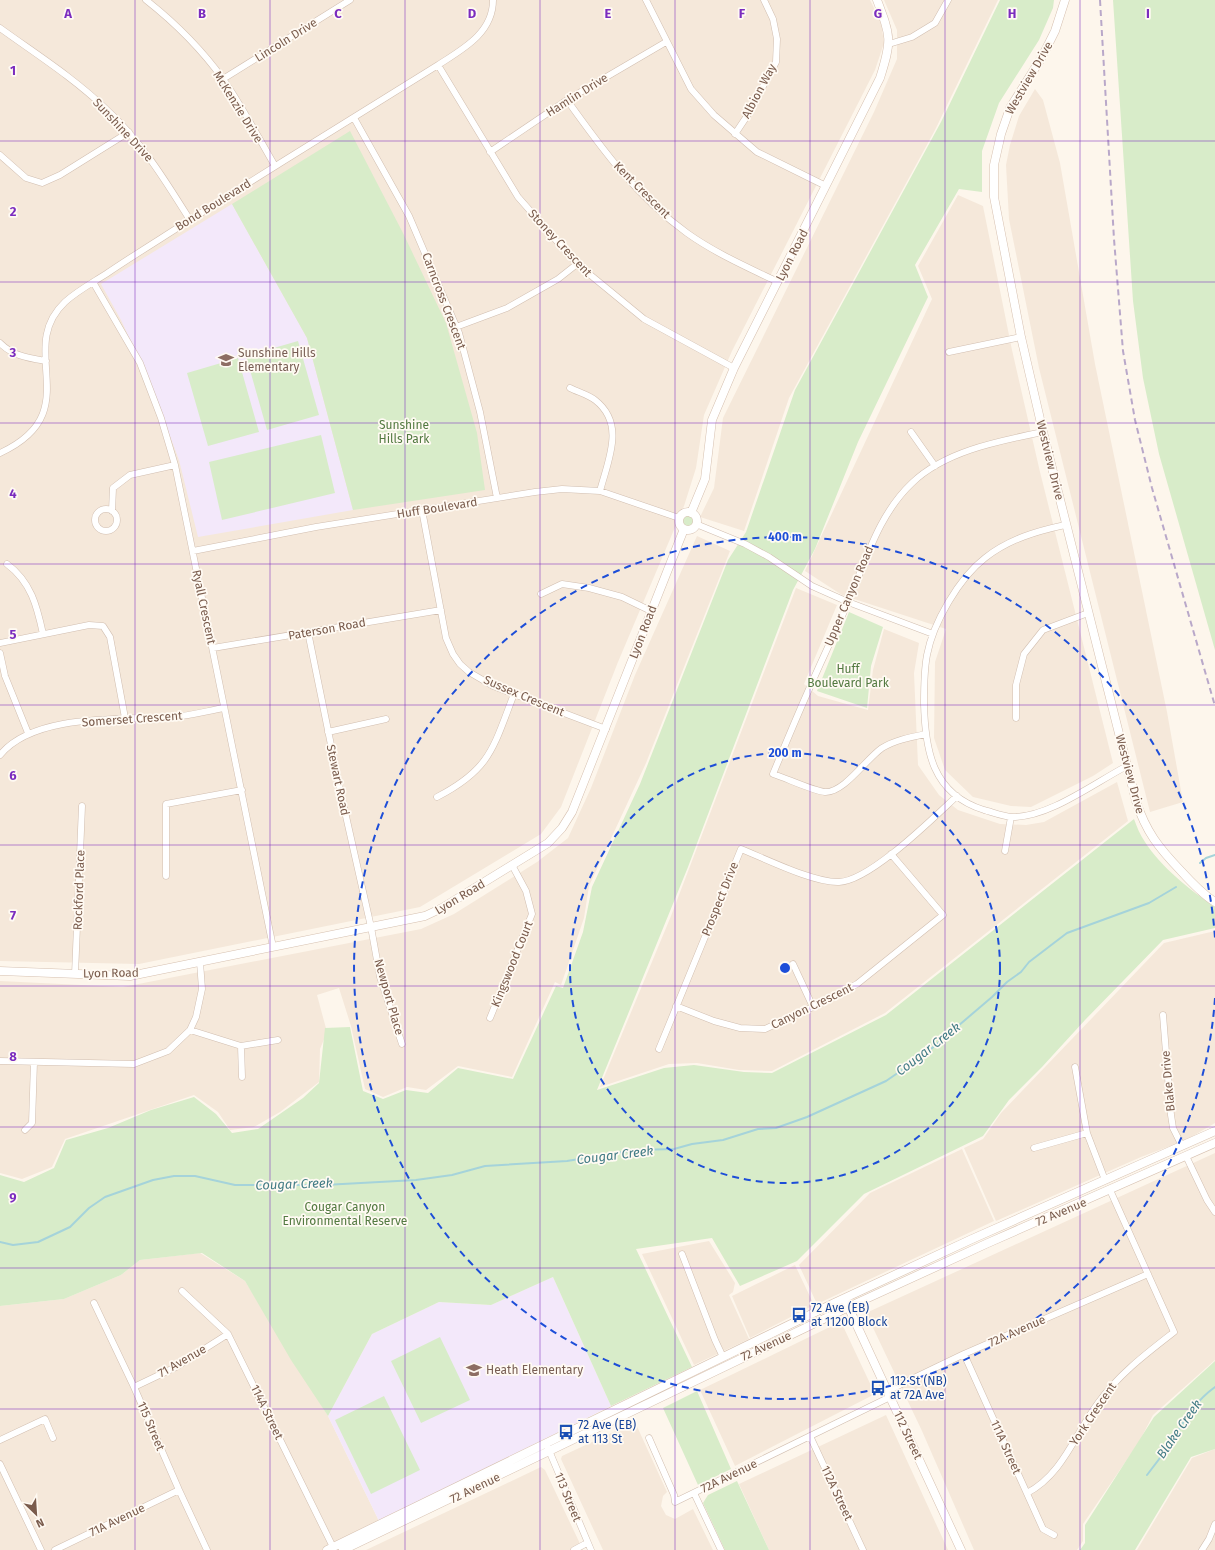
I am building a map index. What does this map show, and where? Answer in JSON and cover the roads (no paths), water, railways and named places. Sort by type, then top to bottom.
[{"type":"street","name":"McKenzie Drive","points":[[146,0],[160,11],[199,51],[223,79],[275,166]]},
{"type":"street","name":"Lincoln Drive","points":[[223,79],[350,0]]},
{"type":"street","name":"Bond Boulevard","points":[[0,453],[15,446],[32,432],[40,421],[46,407],[48,394],[45,350],[48,334],[54,316],[65,303],[93,282],[474,41],[488,24],[493,9],[493,0]]},
{"type":"street","points":[[646,0],[690,89],[714,115],[734,134],[757,152],[826,186]]},
{"type":"street","name":"Albion Way","points":[[734,134],[747,116],[776,62],[777,39],[773,19],[764,0]]},
{"type":"street","name":"Lyon Road","points":[[691,513],[704,479],[712,420],[734,368],[880,78],[889,44],[888,29],[877,0]]},
{"type":"street","points":[[889,44],[912,37],[935,23],[948,0]]},
{"type":"street","name":"Westview Drive","points":[[1065,0],[1056,31],[1042,57],[1010,108],[1001,134],[994,165],[994,197],[1021,336],[1043,432],[1065,525],[1136,801],[1149,832],[1159,848],[1204,894],[1215,902]]},
{"type":"street","name":"Sunshine Drive","points":[[0,28],[74,81],[107,109],[129,132],[157,168],[190,220]]},
{"type":"street","name":"Hamlin Drive","points":[[490,152],[567,100],[666,42]]},
{"type":"street","name":"Stoney Crescent","points":[[438,65],[518,197],[577,264],[644,319],[734,368]]},
{"type":"street","name":"Kent Crescent","points":[[567,100],[627,179],[657,209],[688,234],[721,254],[778,282]]},
{"type":"street","name":"Carncross Crescent","points":[[354,118],[409,216],[456,327],[480,412],[497,498]]},
{"type":"street","points":[[0,155],[26,178],[42,183],[60,175],[129,132]]},
{"type":"street","points":[[456,327],[507,308],[558,279],[577,264]]},
{"type":"street","name":"Ryall Crescent","points":[[93,282],[140,363],[161,418],[175,465],[273,947]]},
{"type":"street","points":[[949,352],[1021,336]]},
{"type":"street","points":[[0,343],[6,350],[17,356],[46,361]]},
{"type":"street","points":[[570,388],[595,399],[606,411],[613,423],[614,438],[600,491]]},
{"type":"street","points":[[911,432],[935,466]]},
{"type":"street","name":"Upper Canyon Road","points":[[926,734],[903,739],[883,748],[870,758],[843,786],[834,791],[824,792],[773,774],[874,539],[883,520],[896,501],[912,482],[935,466],[952,458],[993,443],[1043,432]]},
{"type":"street","points":[[112,511],[113,488],[130,475],[175,465]]},
{"type":"street","name":"Huff Boulevard","points":[[193,551],[316,527],[562,489],[600,491],[679,518]]},
{"type":"street","name":"Sussex Crescent","points":[[422,510],[446,638],[460,664],[469,672],[494,686],[606,729]]},
{"type":"street","points":[[686,512],[691,513],[696,516],[696,524],[691,530],[684,529],[679,524],[679,518],[686,512]]},
{"type":"street","points":[[696,524],[745,544],[769,557],[812,586],[848,602],[933,634]]},
{"type":"street","points":[[1065,525],[1021,537],[1002,546],[984,558],[968,574],[943,614],[933,634],[927,655],[924,681],[926,734],[931,761],[942,782],[957,796],[974,807],[1011,817],[1042,813],[1128,766]]},
{"type":"street","name":"Lyon Road","points":[[0,971],[130,976],[372,927],[425,916],[442,908],[512,866],[548,842],[562,828],[572,812],[684,529]]},
{"type":"street","points":[[6,564],[18,572],[36,603],[43,634]]},
{"type":"street","points":[[541,594],[562,584],[590,588],[622,597],[651,611]]},
{"type":"street","name":"Paterson Road","points":[[213,648],[440,610]]},
{"type":"street","points":[[1016,718],[1016,685],[1024,654],[1043,630],[1088,613]]},
{"type":"street","points":[[0,643],[88,625],[103,626],[110,637],[125,718]]},
{"type":"street","name":"Stewart Road","points":[[308,632],[328,732],[372,927]]},
{"type":"street","points":[[0,653],[5,676],[28,733]]},
{"type":"street","points":[[437,797],[458,786],[484,764],[493,750],[514,694]]},
{"type":"street","name":"Somerset Crescent","points":[[0,755],[11,743],[28,733],[81,721],[174,717],[224,708]]},
{"type":"street","points":[[328,732],[386,719]]},
{"type":"street","points":[[166,876],[166,804],[242,790]]},
{"type":"street","name":"Prospect Drive","points":[[659,1049],[741,849],[818,880],[840,882],[860,875],[891,854],[957,796]]},
{"type":"street","name":"Rockford Place","points":[[75,974],[82,806]]},
{"type":"street","points":[[1005,851],[1011,817]]},
{"type":"street","name":"Canyon Crescent","points":[[676,1006],[740,1028],[762,1029],[813,1007],[858,984],[943,915],[891,854]]},
{"type":"street","name":"Kingswood Court","points":[[490,1018],[532,914],[526,891],[512,866]]},
{"type":"street","name":"Newport Place","points":[[372,927],[380,977],[402,1044]]},
{"type":"street","points":[[0,1061],[134,1064],[168,1051],[190,1030],[202,996],[200,962]]},
{"type":"street","points":[[793,964],[813,1007]]},
{"type":"street","name":"Blake Drive","points":[[1163,1014],[1171,1115],[1173,1128],[1182,1146]]},
{"type":"street","points":[[190,1030],[241,1046],[278,1040]]},
{"type":"street","points":[[241,1046],[242,1077]]},
{"type":"street","points":[[25,1130],[32,1123],[34,1062]]},
{"type":"street","points":[[1075,1067],[1087,1133],[1105,1180]]},
{"type":"street","name":"72 Avenue","points":[[330,1549],[723,1357],[972,1239],[1215,1132]]},
{"type":"street","points":[[1034,1148],[1087,1133]]},
{"type":"street","name":"72 Avenue","points":[[343,1550],[848,1308],[988,1243],[1215,1143]]},
{"type":"street","points":[[1186,1156],[1207,1200],[1215,1212]]},
{"type":"street","name":"York Crescent","points":[[1027,1492],[1040,1486],[1055,1471],[1098,1403],[1121,1374],[1174,1332],[1110,1190]]},
{"type":"street","name":"72 Avenue","points":[[682,1254],[723,1357]]},
{"type":"street","name":"72A Avenue","points":[[649,1438],[674,1495],[675,1502],[810,1436],[964,1354],[1148,1274]]},
{"type":"street","name":"114A Street","points":[[182,1291],[228,1334],[330,1549]]},
{"type":"street","name":"112 Street","points":[[845,1299],[962,1550]]},
{"type":"street","name":"115 Street","points":[[94,1303],[134,1387],[207,1550]]},
{"type":"street","name":"71 Avenue","points":[[134,1387],[176,1367],[228,1334]]},
{"type":"street","name":"111A Street","points":[[964,1354],[1043,1529],[1054,1535]]},
{"type":"street","points":[[0,1440],[45,1419],[53,1438]]},
{"type":"street","name":"112A Street","points":[[810,1436],[863,1550]]},
{"type":"street","name":"113 Street","points":[[546,1444],[591,1550]]},
{"type":"street","points":[[0,1464],[41,1550]]},
{"type":"street","name":"71A Avenue","points":[[55,1550],[179,1490]]},
{"type":"street","points":[[694,1493],[721,1550]]},
{"type":"street","points":[[1202,1550],[1212,1540],[1215,1524]]},
{"type":"street","points":[[574,1550],[587,1543]]},
{"type":"waterway","name":"Cougar Creek","points":[[1200,863],[1206,858],[1215,855]]},
{"type":"waterway","name":"Cougar Creek","points":[[0,1242],[13,1245],[38,1242],[70,1227],[89,1208],[105,1197],[153,1180],[174,1176],[195,1176],[235,1185],[324,1185],[416,1180],[452,1175],[485,1166],[567,1161],[635,1150],[674,1149],[692,1144],[723,1140],[758,1129],[776,1128],[807,1117],[886,1081],[924,1055],[992,997],[1007,982],[1021,972],[1029,962],[1067,933],[1149,903],[1176,887]]},
{"type":"waterway","name":"Blake Creek","points":[[1147,1475],[1195,1405],[1215,1387]]},
{"type":"railway","points":[[1100,0],[1114,239],[1123,351],[1135,420],[1152,488],[1215,706]]},
{"type":"place","name":"Sunshine Hills Elementary","points":[[226,360]]},
{"type":"place","name":"72 Ave (EB) at 11200 Block","points":[[799,1315]]},
{"type":"place","name":"Heath Elementary","points":[[474,1370]]},
{"type":"place","name":"112 St (NB) at 72A Ave","points":[[878,1388]]},
{"type":"place","name":"72 Ave (EB) at 113 St","points":[[566,1432]]},
{"type":"park label","name":"Sunshine Hills Park","points":[[404,432]]},
{"type":"park label","name":"Huff Boulevard Park","points":[[848,676]]},
{"type":"park label","name":"Cougar Canyon Environmental Reserve","points":[[345,1214]]}]
